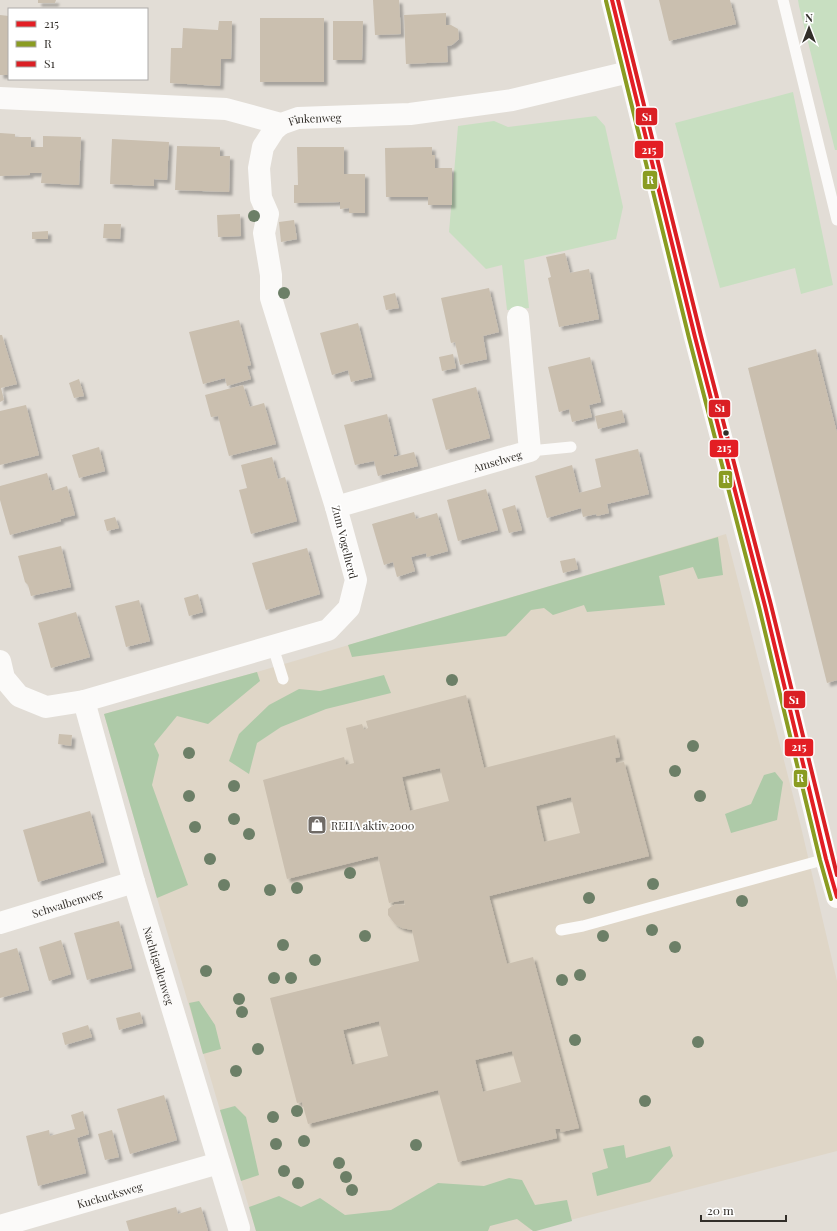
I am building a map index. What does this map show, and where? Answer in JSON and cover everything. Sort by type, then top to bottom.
[{"type":"street","points":[[612,0],[695,337],[765,606],[826,859],[837,897]]},
{"type":"street","name":"Finkenweg","points":[[0,98],[226,109],[281,124],[298,118],[410,114],[512,100],[629,72]]},
{"type":"street","name":"Zum Vogelherd","points":[[0,661],[4,678],[19,696],[46,707],[84,701],[328,630],[349,608],[356,580],[336,507],[271,298],[271,275],[264,234],[268,214],[261,198],[259,168],[262,147],[274,130],[281,124]]},
{"type":"street","name":"Amselweg","points":[[336,507],[530,451],[518,317]]},
{"type":"street","name":"Nachtigallenweg","points":[[84,701],[134,882],[239,1228]]},
{"type":"street","name":"Schwalbenweg","points":[[0,922],[134,882]]},
{"type":"street","name":"Kuckucksweg","points":[[0,1226],[219,1163]]},
{"type":"lane","points":[[782,0],[837,220]]},
{"type":"lane","points":[[530,451],[571,447]]},
{"type":"lane","points":[[273,646],[283,679]]},
{"type":"lane","points":[[561,930],[627,914],[826,859]]},
{"type":"shaded area","points":[[726,534],[801,827],[837,981],[837,1151],[528,1231],[256,1231],[104,714],[257,672]]},
{"type":"green space","points":[[798,0],[837,0],[837,150],[835,150]]},
{"type":"green space","points":[[793,92],[833,285],[801,294],[795,268],[720,288],[675,123]]},
{"type":"green space","points":[[596,116],[605,126],[623,207],[616,239],[524,260],[529,308],[507,310],[502,265],[486,269],[449,232],[458,126],[494,121],[508,127]]},
{"type":"green space","points":[[718,537],[723,575],[698,579],[693,567],[659,576],[665,605],[587,612],[584,605],[553,615],[544,608],[531,610],[506,636],[352,657],[348,645]]},
{"type":"green space","points":[[257,672],[260,681],[208,724],[177,716],[154,744],[159,755],[152,785],[188,885],[157,898],[104,714]]},
{"type":"green space","points":[[384,675],[391,693],[326,709],[281,727],[257,743],[249,774],[229,761],[239,734],[269,705],[299,689],[320,691]]},
{"type":"green space","points":[[775,772],[783,782],[777,820],[731,833],[725,814],[751,804],[764,775]]},
{"type":"green space","points":[[199,1001],[215,1025],[221,1049],[203,1054],[189,1003]]},
{"type":"green space","points":[[235,1106],[246,1117],[259,1175],[241,1181],[220,1110]]},
{"type":"green space","points":[[624,1145],[626,1158],[670,1146],[673,1156],[650,1182],[597,1196],[592,1173],[608,1168],[603,1149]]},
{"type":"green space","points":[[509,1178],[522,1180],[535,1205],[567,1200],[572,1221],[536,1231],[533,1231],[517,1219],[490,1226],[488,1231],[256,1231],[249,1207],[279,1196],[301,1207],[320,1198],[345,1215],[391,1210],[438,1183],[484,1186]]},
{"type":"building","points":[[38,0],[56,0],[55,3],[38,3]]},
{"type":"building","points":[[373,0],[399,0],[401,34],[375,35]]},
{"type":"building","points":[[659,0],[730,0],[736,24],[669,41]]},
{"type":"building","points":[[446,13],[446,25],[451,25],[458,29],[459,39],[452,45],[447,46],[448,62],[406,64],[404,15]]},
{"type":"building","points":[[0,15],[8,16],[8,75],[0,75]]},
{"type":"building","points":[[260,18],[324,18],[324,82],[260,82]]},
{"type":"building","points":[[219,21],[232,21],[231,59],[221,59],[220,86],[170,83],[171,48],[182,48],[183,28],[218,30]]},
{"type":"building","points":[[333,21],[363,21],[362,60],[333,60]]},
{"type":"building","points":[[0,133],[15,134],[15,137],[31,137],[31,147],[43,147],[43,136],[81,137],[79,185],[41,183],[42,173],[0,176]]},
{"type":"building","points":[[112,139],[169,142],[167,180],[154,179],[154,186],[110,184]]},
{"type":"building","points":[[177,146],[220,147],[220,156],[230,156],[229,192],[175,190]]},
{"type":"building","points":[[297,147],[344,147],[344,174],[365,174],[365,213],[349,213],[349,208],[340,209],[340,202],[294,203],[294,185],[298,185]]},
{"type":"building","points":[[432,147],[432,155],[435,155],[435,168],[452,168],[452,205],[428,205],[428,197],[386,197],[385,148]]},
{"type":"building","points":[[240,214],[241,236],[218,237],[217,215]]},
{"type":"building","points":[[294,220],[297,239],[281,242],[279,222]]},
{"type":"building","points":[[104,224],[121,224],[120,239],[103,238]]},
{"type":"building","points":[[48,231],[48,239],[32,239],[32,232]]},
{"type":"building","points":[[565,253],[570,273],[589,269],[599,319],[559,327],[548,278],[551,277],[546,257]]},
{"type":"building","points":[[489,288],[499,332],[483,336],[487,359],[460,365],[455,342],[451,343],[441,298]]},
{"type":"building","points":[[395,293],[399,308],[386,310],[383,296]]},
{"type":"building","points":[[239,320],[251,365],[247,366],[251,379],[227,386],[225,378],[203,384],[189,332]]},
{"type":"building","points":[[358,323],[372,377],[351,382],[348,370],[332,375],[320,333]]},
{"type":"building","points":[[0,335],[2,335],[17,384],[1,388],[4,400],[0,402]]},
{"type":"building","points":[[816,349],[837,433],[837,680],[827,683],[748,368]]},
{"type":"building","points":[[453,354],[456,368],[442,371],[439,357]]},
{"type":"building","points":[[590,357],[601,402],[589,405],[592,417],[572,422],[569,409],[559,412],[548,367]]},
{"type":"building","points":[[79,379],[84,396],[74,398],[69,383]]},
{"type":"building","points":[[243,385],[250,407],[264,403],[276,444],[229,456],[218,416],[211,417],[205,395]]},
{"type":"building","points":[[476,387],[490,438],[446,450],[432,399]]},
{"type":"building","points":[[26,405],[39,455],[0,465],[0,411]]},
{"type":"building","points":[[622,410],[625,422],[598,429],[595,416]]},
{"type":"building","points":[[387,414],[397,454],[394,455],[394,457],[414,452],[418,466],[378,476],[374,461],[355,465],[344,425]]},
{"type":"building","points":[[99,447],[105,471],[79,478],[72,455]]},
{"type":"building","points":[[638,449],[649,494],[607,504],[609,513],[597,516],[596,514],[583,517],[581,508],[547,518],[535,476],[572,465],[579,493],[601,487],[595,459]]},
{"type":"building","points":[[272,457],[278,479],[285,477],[297,521],[251,534],[239,490],[247,488],[241,465]]},
{"type":"building","points":[[47,473],[52,491],[67,486],[75,515],[60,519],[61,521],[10,535],[0,500],[0,486]]},
{"type":"building","points":[[486,489],[498,530],[458,541],[447,500]]},
{"type":"building","points":[[515,505],[522,530],[509,533],[502,509]]},
{"type":"building","points":[[414,512],[416,519],[437,513],[448,551],[427,557],[426,553],[411,557],[415,571],[397,577],[393,562],[384,565],[372,524]]},
{"type":"building","points":[[115,517],[119,528],[107,531],[104,520]]},
{"type":"building","points":[[61,546],[71,587],[31,596],[28,585],[25,582],[18,556]]},
{"type":"building","points":[[307,548],[320,594],[266,610],[252,563]]},
{"type":"building","points":[[575,558],[578,569],[563,573],[560,561]]},
{"type":"building","points":[[198,594],[203,612],[189,616],[184,598]]},
{"type":"building","points":[[139,600],[150,641],[126,647],[115,606]]},
{"type":"building","points":[[76,612],[90,657],[51,668],[38,623]]},
{"type":"building","points":[[466,695],[484,768],[615,735],[620,757],[615,758],[616,763],[624,762],[649,856],[489,896],[507,964],[533,957],[579,1128],[561,1132],[560,1129],[555,1129],[557,1138],[458,1162],[438,1090],[308,1124],[302,1102],[297,1103],[270,998],[419,961],[412,930],[402,928],[395,924],[388,915],[388,909],[392,906],[396,904],[405,905],[404,900],[389,903],[378,856],[287,879],[263,780],[344,757],[346,765],[354,763],[346,728],[362,724],[364,730],[368,728],[366,721]],"holes":[[[440,768],[449,801],[410,811],[402,777]],[[571,797],[580,833],[544,842],[536,806]],[[379,1021],[388,1056],[352,1065],[343,1030]],[[512,1051],[521,1082],[483,1092],[475,1060]]]},
{"type":"building","points":[[59,734],[72,735],[71,746],[58,744]]},
{"type":"building","points":[[90,811],[104,862],[38,882],[23,830]]},
{"type":"building","points":[[119,921],[132,968],[87,980],[74,933]]},
{"type":"building","points":[[61,940],[71,974],[49,981],[39,947]]},
{"type":"building","points":[[17,948],[29,990],[0,998],[0,953]]},
{"type":"building","points":[[140,1012],[143,1023],[119,1030],[116,1018]]},
{"type":"building","points":[[88,1025],[92,1037],[65,1045],[62,1033]]},
{"type":"building","points":[[164,1095],[177,1140],[130,1154],[117,1109]]},
{"type":"building","points":[[83,1111],[89,1134],[77,1138],[86,1173],[38,1186],[26,1136],[49,1130],[50,1136],[75,1129],[71,1115]]},
{"type":"building","points":[[112,1130],[119,1157],[105,1160],[98,1134]]},
{"type":"building","points":[[176,1207],[178,1214],[201,1207],[208,1231],[129,1231],[126,1221]]},
{"type":"transit line","name":"215","points":[[612,0],[695,337],[765,606],[826,859],[837,897]]},
{"type":"transit line","name":"S1","points":[[618,0],[701,336],[771,605],[837,875]]},
{"type":"transit line","name":"R","points":[[606,1],[689,338],[759,607],[820,860],[831,899]]},
{"type":"place","name":"REHA aktiv 2000","points":[[317,825]]}]
